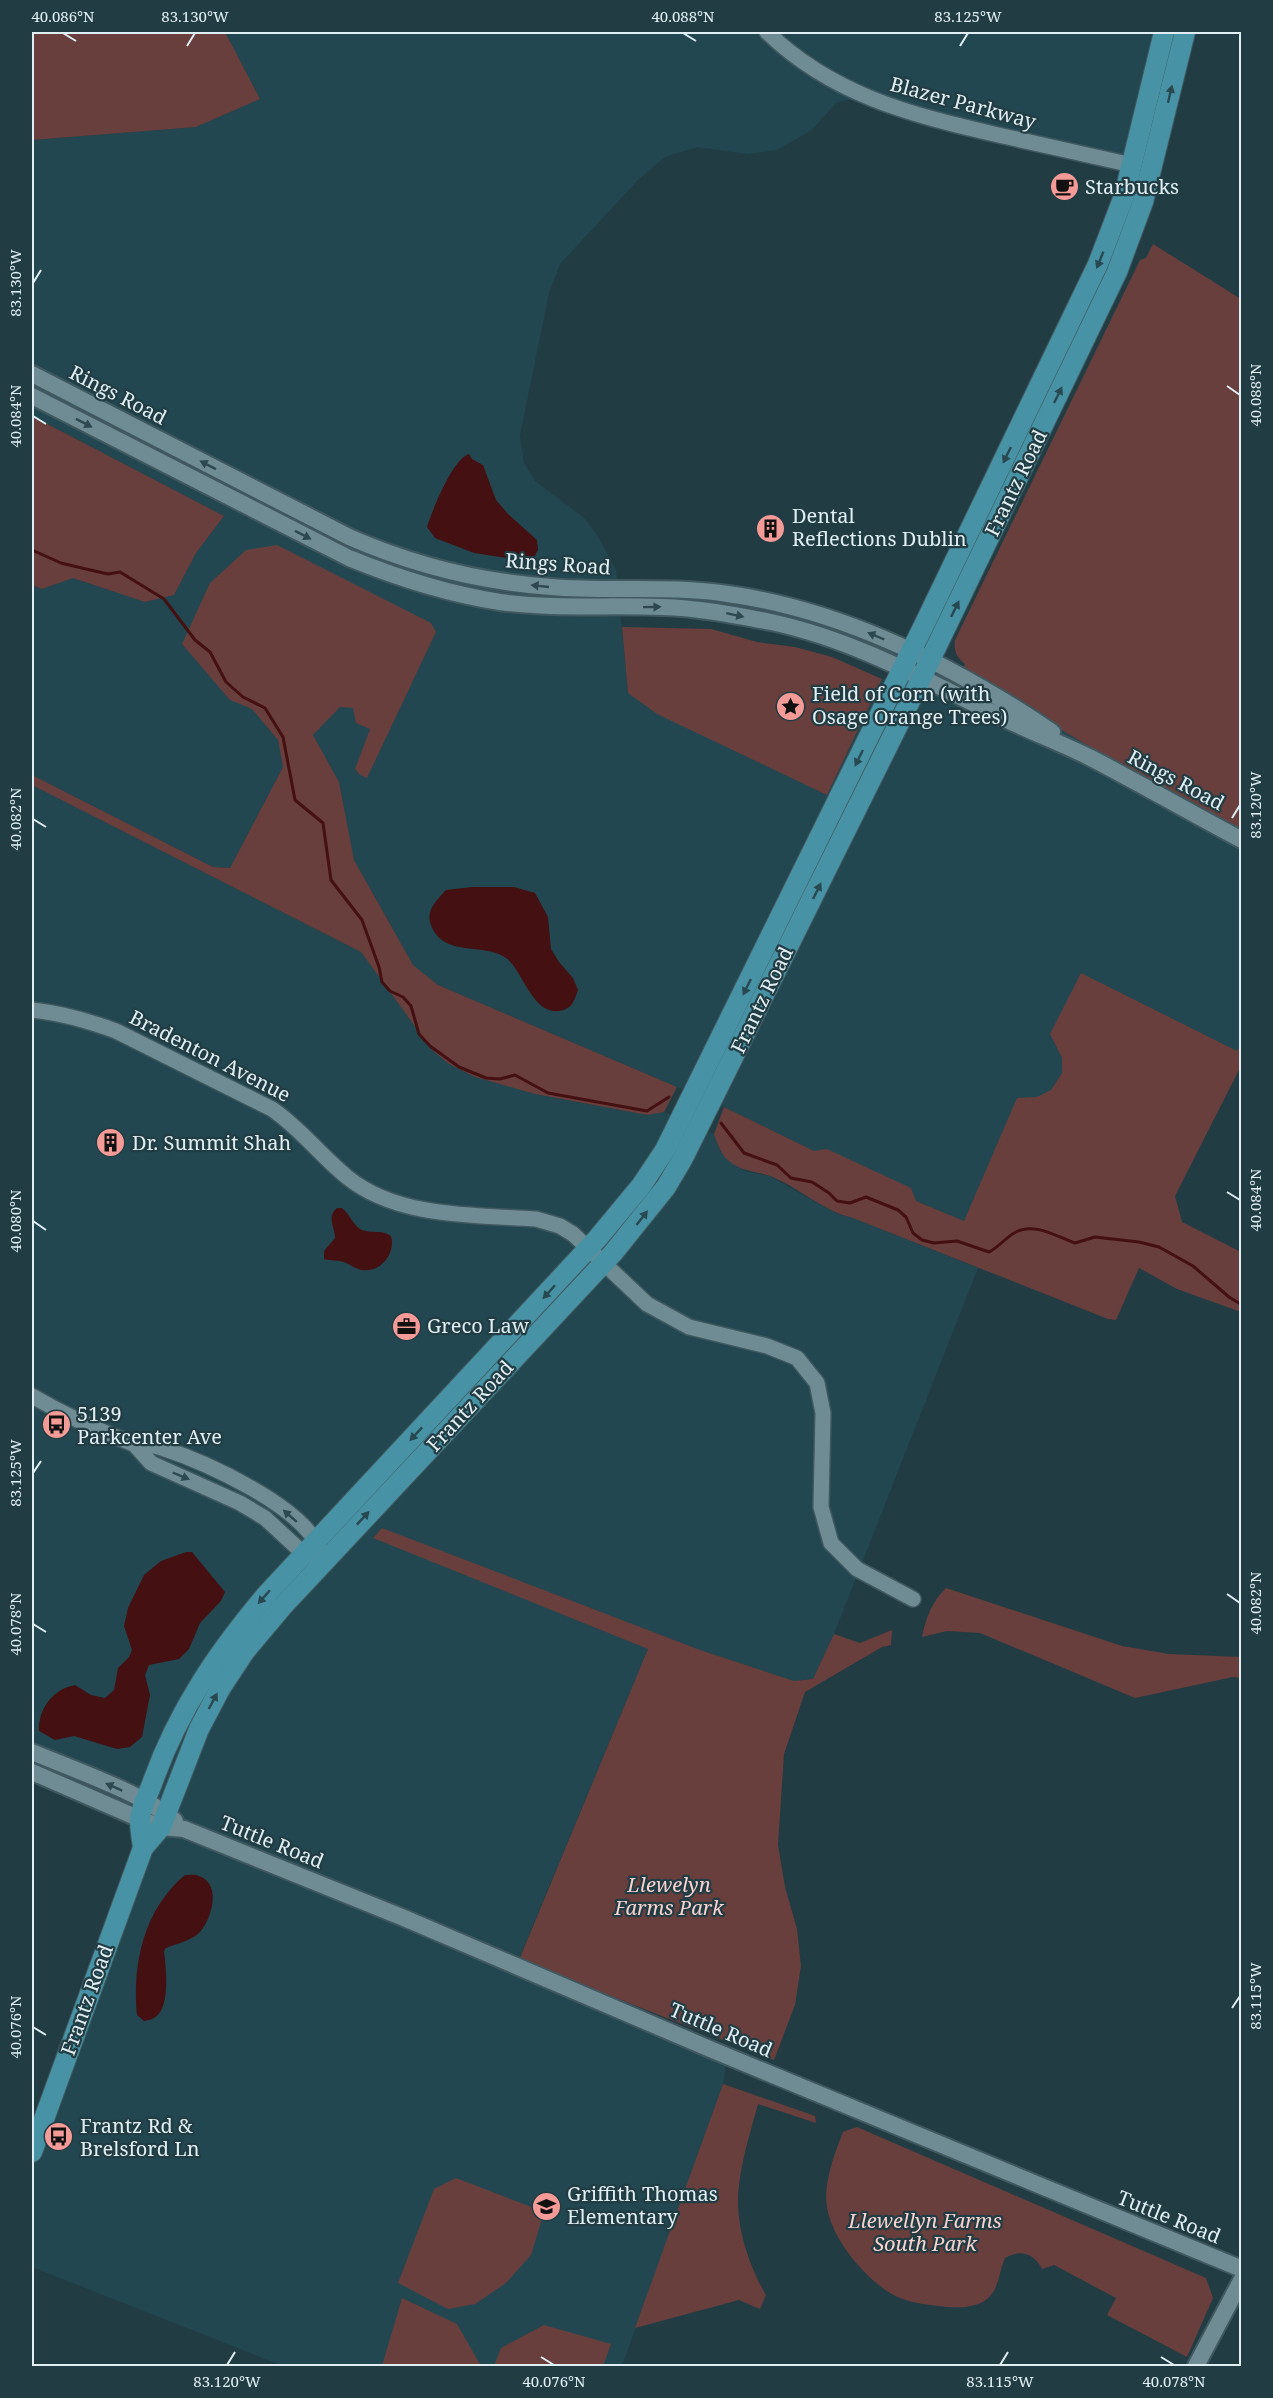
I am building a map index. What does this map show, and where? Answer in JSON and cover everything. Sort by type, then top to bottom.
[{"type":"main road","name":"Frantz Road","points":[[32,2152],[143,1848],[198,1686],[229,1638],[267,1593],[589,1248],[641,1186],[665,1150],[907,660],[1098,264],[1124,196],[1164,32]]},
{"type":"main road","name":"Frantz Road","points":[[155,1814],[220,1689],[245,1651],[324,1561],[604,1262],[666,1187],[682,1160],[925,669],[1088,335],[1120,264],[1152,171],[1185,32]]},
{"type":"main road","points":[[1152,83],[1152,171]]},
{"type":"main road","points":[[1120,264],[1123,238],[1134,198],[1136,180],[1132,165]]},
{"type":"main road","name":"Rings Road","points":[[32,374],[349,537],[407,560],[506,583],[552,588],[682,589],[772,601],[855,627],[997,715],[1089,757],[1242,840]]},
{"type":"main road","name":"Rings Road","points":[[32,396],[339,554],[387,574],[440,589],[500,602],[552,606],[662,607],[720,612],[812,633],[907,660]]},
{"type":"main road","points":[[32,1752],[155,1814]]},
{"type":"main road","points":[[32,1772],[155,1814]]},
{"type":"main road","name":"Tuttle Road","points":[[155,1814],[184,1829],[404,1918],[710,2049],[1242,2269]]},
{"type":"main road","points":[[1196,2367],[1242,2279]]},
{"type":"street","name":"Blazer Parkway","points":[[767,32],[833,80],[893,109],[953,125],[1132,165]]},
{"type":"street","name":"Bradenton Avenue","points":[[32,1010],[81,1019],[116,1031],[272,1109],[288,1120],[346,1176],[379,1197],[410,1208],[542,1220],[560,1226],[589,1248],[646,1304],[689,1328],[767,1346],[796,1358],[817,1383],[823,1413],[821,1507],[831,1543],[857,1569],[913,1599]]},
{"type":"street","points":[[32,1396],[86,1424],[134,1444],[151,1463],[240,1503],[310,1548],[324,1561]]},
{"type":"shaded area","points":[[225,32],[1175,32],[1142,175],[888,114],[852,99],[836,103],[812,130],[777,150],[748,154],[697,147],[665,157],[639,179],[560,264],[549,293],[520,435],[524,463],[535,481],[584,518],[597,535],[616,570],[628,692],[827,795],[882,679],[962,671],[1158,787],[1241,832],[1241,1044],[1238,1052],[1050,1034],[1062,1058],[1062,1073],[1051,1090],[1038,1097],[975,1196],[964,1221],[916,1201],[724,1107],[438,985],[413,965],[354,860],[339,783],[313,735],[340,706],[353,708],[371,729],[355,769],[367,777],[436,632],[431,623],[230,699],[252,709],[278,740],[283,767],[230,868],[213,867],[32,775],[32,585],[42,589],[72,578],[145,602],[174,595],[196,553],[224,516],[32,416],[32,140],[196,127],[260,99]]},
{"type":"shaded area","points":[[469,454],[472,459],[483,465],[496,500],[537,540],[538,550],[534,557],[519,560],[474,553],[435,538],[427,527],[450,475],[456,465]]},
{"type":"shaded area","points":[[32,785],[361,952],[432,1050],[449,1064],[475,1077],[535,1094],[646,1115],[664,1112],[714,1134],[720,1150],[729,1161],[745,1171],[769,1176],[837,1214],[853,1218],[978,1268],[834,1634],[813,1679],[794,1681],[700,1650],[383,1529],[373,1537],[648,1649],[513,1973],[726,2064],[723,2084],[622,2366],[283,2366],[32,2267],[32,2138],[152,1813],[32,1762]]},
{"type":"shaded area","points":[[472,887],[514,887],[535,893],[548,917],[551,949],[573,978],[578,990],[569,1007],[558,1011],[541,1006],[512,964],[497,953],[454,946],[437,935],[430,920],[431,910],[436,902],[446,890]]},
{"type":"shaded area","points":[[337,1208],[342,1208],[362,1230],[391,1236],[389,1255],[381,1265],[362,1270],[344,1262],[324,1259],[324,1251],[335,1238],[332,1215]]},
{"type":"shaded area","points":[[192,1552],[225,1592],[221,1601],[200,1623],[189,1649],[179,1659],[149,1665],[145,1675],[150,1695],[142,1737],[130,1747],[117,1749],[74,1736],[55,1740],[39,1731],[41,1715],[48,1701],[67,1687],[75,1685],[91,1695],[105,1698],[114,1690],[118,1668],[129,1657],[132,1650],[124,1626],[128,1608],[144,1575],[161,1561]]},
{"type":"shaded area","points":[[185,1875],[198,1875],[211,1887],[213,1895],[210,1912],[198,1934],[164,1951],[166,1988],[163,2006],[154,2018],[144,2021],[137,2015],[136,1996],[139,1957],[144,1939],[150,1921],[160,1904]]},
{"type":"green space","points":[[32,32],[225,32],[260,99],[196,127],[32,140]]},
{"type":"green space","points":[[1153,244],[1241,299],[1241,832],[1158,787],[962,671],[965,664],[956,654],[955,648],[955,640],[1140,260],[1146,258]]},
{"type":"green space","points":[[32,416],[224,516],[196,553],[174,595],[145,602],[73,578],[42,589],[32,585]]},
{"type":"green space","points":[[277,545],[431,623],[436,632],[367,778],[355,769],[370,729],[356,723],[353,708],[340,707],[313,735],[339,782],[354,860],[413,965],[438,985],[677,1087],[664,1112],[647,1115],[535,1094],[475,1077],[449,1064],[432,1050],[361,952],[32,785],[32,775],[213,867],[230,868],[283,767],[278,740],[252,709],[230,700],[182,644],[210,583],[246,550]]},
{"type":"green space","points":[[622,627],[711,629],[757,642],[795,647],[832,657],[882,679],[827,795],[657,714],[628,693]]},
{"type":"green space","points":[[1081,973],[1237,1051],[1241,1044],[1241,1066],[1175,1196],[1182,1222],[1241,1252],[1241,1312],[1177,1289],[1139,1268],[1116,1320],[1108,1319],[842,1215],[781,1181],[735,1165],[720,1150],[714,1134],[724,1107],[814,1151],[827,1149],[911,1188],[916,1201],[964,1221],[1017,1098],[1037,1097],[1051,1090],[1062,1073],[1062,1058],[1050,1034]]},
{"type":"green space","name":"Llewelyn Farms Park","points":[[382,1528],[700,1650],[794,1681],[813,1679],[834,1634],[860,1643],[892,1630],[891,1645],[882,1647],[805,1692],[784,1754],[778,1845],[785,1887],[797,1929],[801,1966],[795,2005],[774,2060],[519,1960],[648,1649],[373,1538]]},
{"type":"green space","points":[[946,1588],[1122,1646],[1169,1654],[1241,1657],[1241,1678],[1233,1677],[1135,1698],[980,1633],[947,1631],[922,1637],[930,1610]]},
{"type":"green space","points":[[723,2084],[815,2116],[816,2123],[758,2104],[744,2154],[738,2199],[741,2228],[753,2270],[766,2295],[760,2309],[739,2300],[635,2328]]},
{"type":"green space","name":"Llewellyn Farms South Park","points":[[857,2127],[1206,2278],[1213,2298],[1187,2357],[1107,2315],[1116,2298],[1054,2265],[1042,2269],[1035,2259],[1026,2254],[1021,2253],[1005,2258],[994,2291],[987,2299],[976,2305],[945,2307],[907,2301],[890,2293],[869,2277],[850,2256],[835,2232],[827,2207],[828,2179],[843,2132]]},
{"type":"green space","points":[[456,2178],[544,2212],[531,2255],[506,2283],[475,2304],[448,2309],[398,2283],[434,2189]]},
{"type":"green space","points":[[402,2298],[457,2324],[481,2366],[382,2366]]},
{"type":"green space","points":[[544,2325],[611,2344],[603,2366],[494,2366],[501,2348]]},
{"type":"waterway","points":[[32,550],[61,563],[108,574],[120,572],[164,599],[195,640],[210,652],[226,682],[243,697],[265,708],[283,737],[295,800],[323,823],[331,880],[362,920],[382,982],[390,991],[403,997],[411,1006],[419,1034],[430,1046],[459,1067],[486,1078],[500,1079],[515,1075],[548,1093],[647,1111],[669,1097]]},
{"type":"waterway","points":[[721,1123],[744,1153],[777,1165],[791,1178],[812,1182],[837,1201],[850,1203],[866,1197],[898,1210],[906,1217],[913,1233],[922,1240],[934,1243],[957,1241],[989,1252],[1016,1232],[1031,1229],[1075,1243],[1095,1237],[1139,1242],[1159,1247],[1193,1266],[1229,1297],[1242,1305]]},
{"type":"place","name":"Starbucks","points":[[1064,187]]},
{"type":"place","name":"Dental Reflections Dublin","points":[[771,528]]},
{"type":"place","name":"Field of Corn (with Osage Orange Trees)","points":[[791,706]]},
{"type":"place","name":"Dr. Summit Shah","points":[[111,1143]]},
{"type":"place","name":"Greco Law","points":[[406,1326]]},
{"type":"place","name":"5139 Parkcenter Ave","points":[[56,1425]]},
{"type":"place","name":"Frantz Rd & Brelsford Ln","points":[[59,2137]]},
{"type":"place","name":"Griffith Thomas Elementary","points":[[546,2206]]}]
